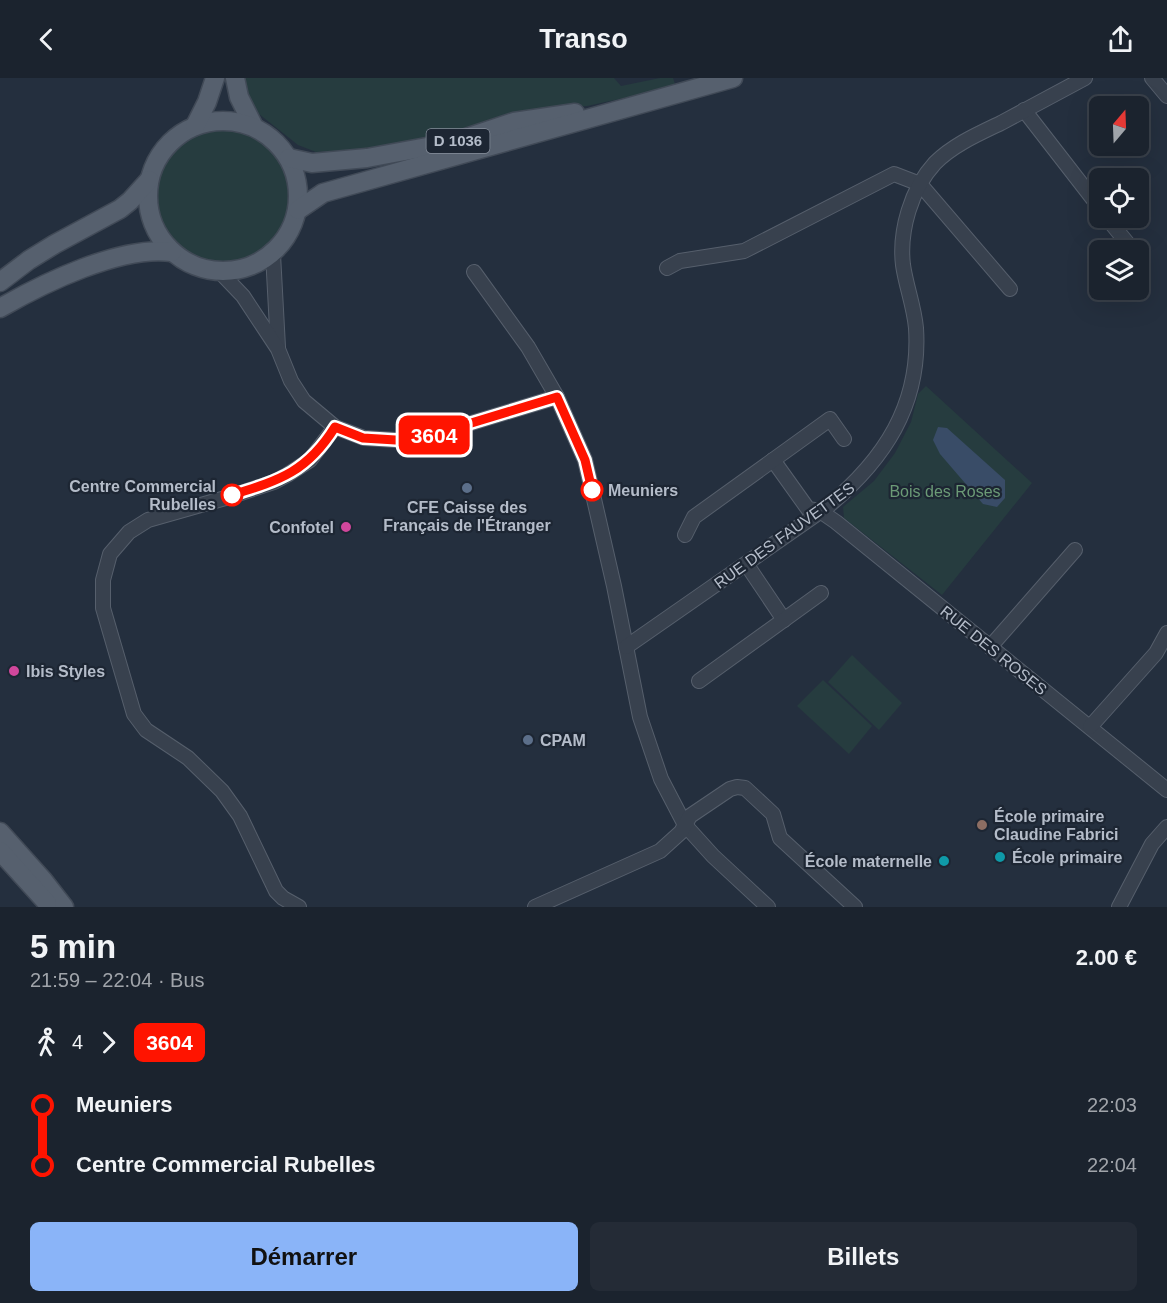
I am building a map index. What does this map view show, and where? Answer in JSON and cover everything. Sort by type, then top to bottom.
[{"type":"main road","points":[[195,126],[207,102],[215,78]]},
{"type":"main road","points":[[235,78],[239,98],[254,127]]},
{"type":"main road","name":"D 1036","points":[[298,210],[323,193],[624,108],[708,81],[733,78]]},
{"type":"main road","name":"D 1036","points":[[289,158],[312,163],[368,159],[454,142],[514,122],[624,108]]},
{"type":"main road","points":[[228,121],[254,127],[271,138],[289,158],[298,188],[298,210],[287,237],[273,254],[250,267],[220,272],[191,265],[172,252],[161,240],[151,219],[147,202],[149,180],[154,166],[164,149],[178,135],[195,126],[228,121]]},
{"type":"main road","points":[[0,282],[54,244],[120,209],[149,180]]},
{"type":"main road","points":[[0,308],[48,283],[106,261],[157,250],[172,252]]},
{"type":"main road","points":[[0,825],[9,851],[64,907]]},
{"type":"main road","points":[[0,832],[9,851],[49,907]]},
{"type":"main road","points":[[0,863],[49,907]]},
{"type":"street","name":"RUE DES FAUVETTES","points":[[626,647],[747,565],[820,512],[852,486],[884,449],[905,406],[914,371],[916,337],[912,304],[903,266],[902,248],[908,214],[920,184],[935,163],[960,144],[1085,78]]},
{"type":"street","points":[[1152,78],[1167,96]]},
{"type":"street","points":[[1024,110],[1089,194]]},
{"type":"street","points":[[667,268],[680,261],[744,251],[894,174],[920,184],[1010,289]]},
{"type":"street","points":[[1115,228],[1124,240]]},
{"type":"street","points":[[273,254],[278,349]]},
{"type":"street","points":[[220,272],[243,296],[278,349],[291,381],[304,401],[335,427],[363,438],[412,441],[557,397]]},
{"type":"street","points":[[474,272],[528,347],[557,397],[585,460],[640,717],[652,760],[685,825],[712,856],[768,907]]},
{"type":"street","points":[[685,535],[694,517],[830,419],[844,439]]},
{"type":"street","points":[[299,907],[276,891],[240,816],[222,791],[188,758],[146,730],[134,714],[103,608],[103,580],[110,554],[129,532],[148,520],[280,479],[310,460],[335,427]]},
{"type":"street","name":"RUE DES ROSES","points":[[773,460],[808,509],[820,512],[836,522],[1167,790]]},
{"type":"street","points":[[990,647],[1075,550]]},
{"type":"street","points":[[747,565],[784,620]]},
{"type":"street","points":[[699,681],[821,593]]},
{"type":"street","points":[[1090,727],[1156,653],[1167,633]]},
{"type":"street","points":[[535,907],[660,851],[672,842],[690,816],[730,789],[737,787],[745,788],[773,814],[780,838],[855,907]]},
{"type":"street","points":[[1119,907],[1152,844],[1167,827]]},
{"type":"green space","points":[[245,78],[614,78],[621,86],[660,78],[673,78],[676,87],[587,106],[563,108],[451,135],[354,150],[316,152],[298,145],[259,114],[246,94]]},
{"type":"green space","points":[[223,129],[249,134],[271,148],[285,170],[290,196],[285,222],[271,244],[249,258],[223,263],[197,258],[175,244],[161,222],[156,196],[161,170],[175,148],[197,134]]},
{"type":"green space","name":"Bois des Roses","points":[[926,386],[1032,483],[942,595],[844,518],[843,507],[874,481],[895,453],[911,422],[918,394]]},
{"type":"green space","points":[[852,655],[902,703],[879,730],[828,682]]},
{"type":"green space","points":[[823,680],[872,726],[849,754],[797,706]]},
{"type":"water","points":[[938,427],[947,428],[1005,480],[1005,498],[997,507],[983,504],[940,454],[933,440]]},
{"type":"bus line","name":"3604","points":[[232,495],[274,482],[310,460],[335,427],[363,438],[412,441],[557,397],[585,460],[592,490]]},
{"type":"place","name":"CFE Caisse des Français de l'Étranger","points":[[467,488]]},
{"type":"place","name":"Meuniers","points":[[592,490]]},
{"type":"place","name":"Centre Commercial Rubelles","points":[[232,495]]},
{"type":"place","name":"Confotel","points":[[346,527]]},
{"type":"place","name":"Ibis Styles","points":[[14,671]]},
{"type":"place","name":"CPAM","points":[[528,740]]},
{"type":"place","name":"École primaire Claudine Fabrici","points":[[982,825]]},
{"type":"place","name":"École primaire","points":[[1000,857]]},
{"type":"place","name":"École maternelle","points":[[944,861]]}]
